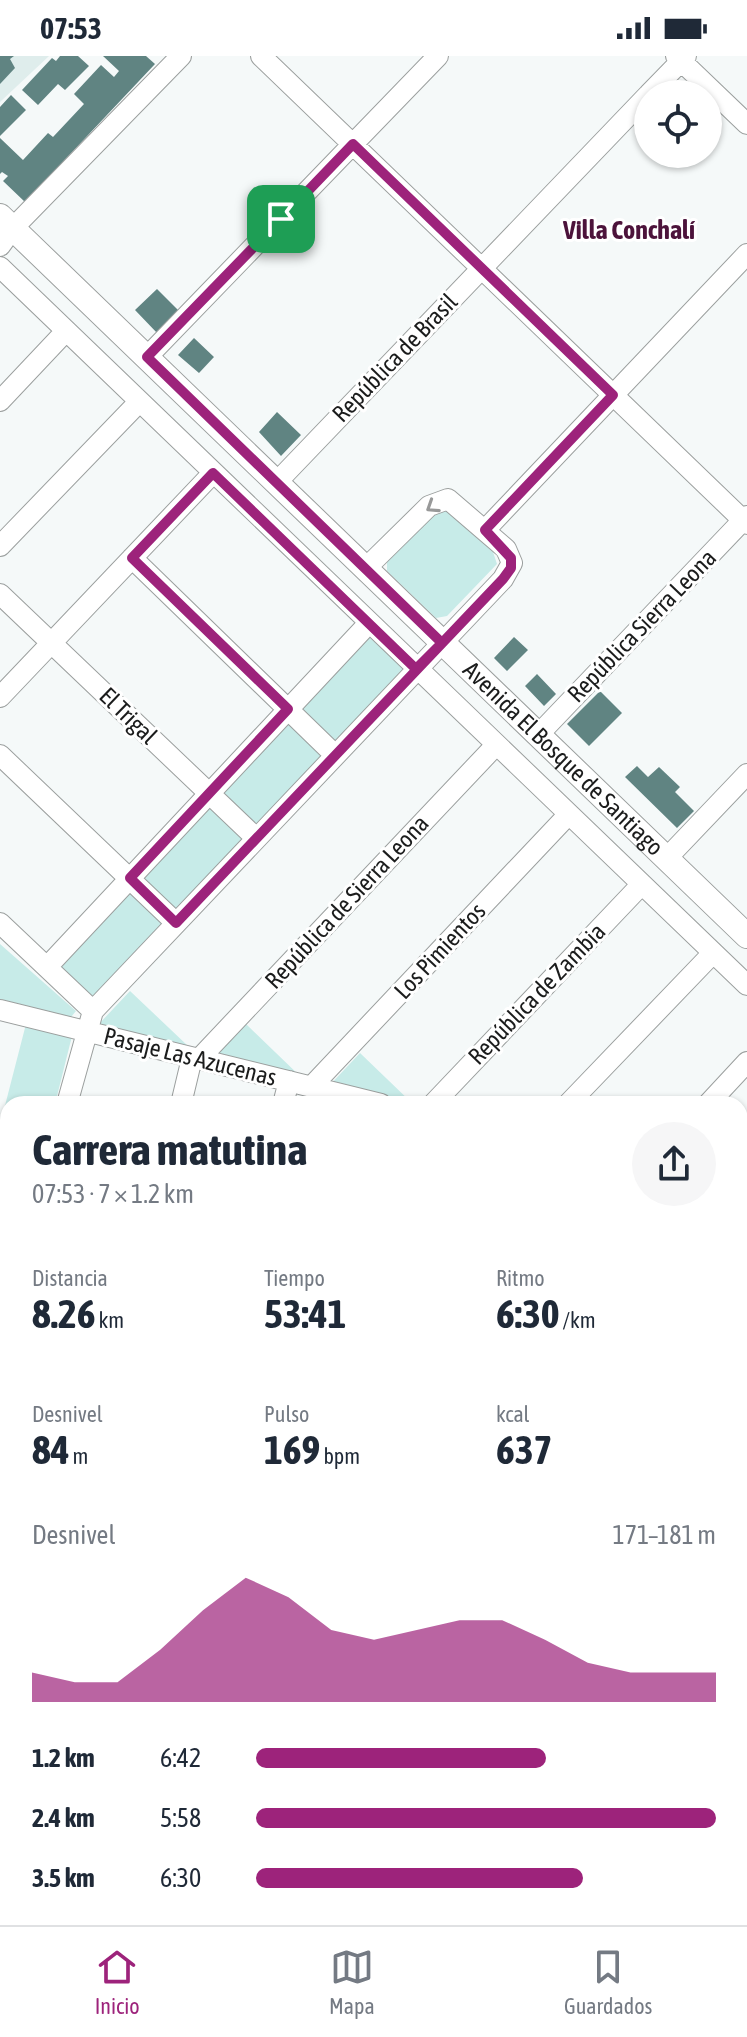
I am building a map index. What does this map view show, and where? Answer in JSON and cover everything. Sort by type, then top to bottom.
[{"type":"main road","name":"Avenida El Bosque de Santiago","points":[[4,230],[147,357],[747,936]]},
{"type":"street","points":[[4,230],[181,56]]},
{"type":"street","points":[[261,56],[746,520]]},
{"type":"street","points":[[147,357],[438,56]]},
{"type":"street","points":[[681,58],[747,124]]},
{"type":"street","name":"República de Brasil","points":[[662,80],[681,58]]},
{"type":"street","name":"República de Brasil","points":[[276,483],[634,111]]},
{"type":"street","points":[[485,530],[747,254]]},
{"type":"street","name":"Avenida El Bosque de Santiago","points":[[0,267],[747,985]]},
{"type":"street","points":[[0,401],[66,331]]},
{"type":"street","points":[[0,546],[139,402]]},
{"type":"street","points":[[0,697],[213,473]]},
{"type":"street","points":[[69,1096],[93,1011],[511,568],[510,554],[485,530],[453,501],[438,501],[365,569]]},
{"type":"street","name":"República Sierra Leona","points":[[538,735],[746,520]]},
{"type":"street","points":[[132,558],[335,755]]},
{"type":"street","name":"El Trigal","points":[[0,594],[256,838]]},
{"type":"street","points":[[47,967],[369,623]]},
{"type":"street","name":"República de Sierra Leona","points":[[184,1096],[196,1058],[496,745]]},
{"type":"street","points":[[0,755],[176,923]]},
{"type":"street","points":[[666,859],[747,774]]},
{"type":"street","name":"Los Pimientos","points":[[311,1087],[568,815]]},
{"type":"street","name":"República de Zambia","points":[[441,1096],[641,885]]},
{"type":"street","points":[[0,923],[93,1011]]},
{"type":"street","points":[[576,1096],[713,953]]},
{"type":"street","name":"Pasaje Las Azucenas","points":[[0,1010],[348,1096]]},
{"type":"street","points":[[715,1096],[747,1062]]},
{"type":"street","points":[[285,1096],[289,1081]]},
{"type":"shaded area","points":[[0,56],[49,56],[0,102]]},
{"type":"shaded area","points":[[447,511],[493,552],[497,564],[447,616],[436,618],[387,571],[387,562],[436,513]]},
{"type":"shaded area","points":[[366,634],[407,672],[94,1005],[54,965]]},
{"type":"shaded area","points":[[0,944],[76,1011],[71,1017],[0,999]]},
{"type":"shaded area","points":[[130,991],[188,1046],[98,1025]]},
{"type":"shaded area","points":[[26,1024],[72,1036],[57,1096],[7,1096]]},
{"type":"shaded area","points":[[246,1024],[303,1079],[213,1057]]},
{"type":"shaded area","points":[[360,1053],[405,1096],[373,1096],[328,1087]]},
{"type":"building","points":[[0,56],[14,56],[10,59],[15,68],[0,84]]},
{"type":"building","points":[[60,56],[78,56],[89,66],[65,90],[58,84],[38,105],[22,90],[52,58],[56,61]]},
{"type":"building","points":[[103,56],[146,56],[155,64],[25,202],[3,181],[8,176],[2,172],[0,174],[0,138],[23,160],[48,133],[53,137],[84,104],[74,94],[101,65],[114,77],[119,71]]},
{"type":"building","points":[[11,95],[26,110],[0,136],[0,107]]},
{"type":"building","points":[[157,289],[180,312],[158,334],[135,310]]},
{"type":"building","points":[[194,338],[214,357],[199,373],[178,355]]},
{"type":"building","points":[[277,412],[301,435],[281,456],[259,432]]},
{"type":"building","points":[[514,637],[528,650],[507,671],[494,658]]},
{"type":"building","points":[[537,674],[556,694],[544,706],[525,686]]},
{"type":"building","points":[[600,691],[622,713],[589,746],[567,724]]},
{"type":"building","points":[[637,766],[648,777],[659,767],[680,787],[675,792],[694,811],[677,828],[625,777]]},
{"type":"district","name":"Villa Conchalí","points":[[629,230]]},
{"type":"route","points":[[281,219],[147,357],[442,643],[416,669],[213,473],[132,558],[288,709],[130,878],[176,923],[416,669],[503,579],[508,573],[512,563],[510,554],[485,530],[613,395],[353,144],[281,219]]}]
